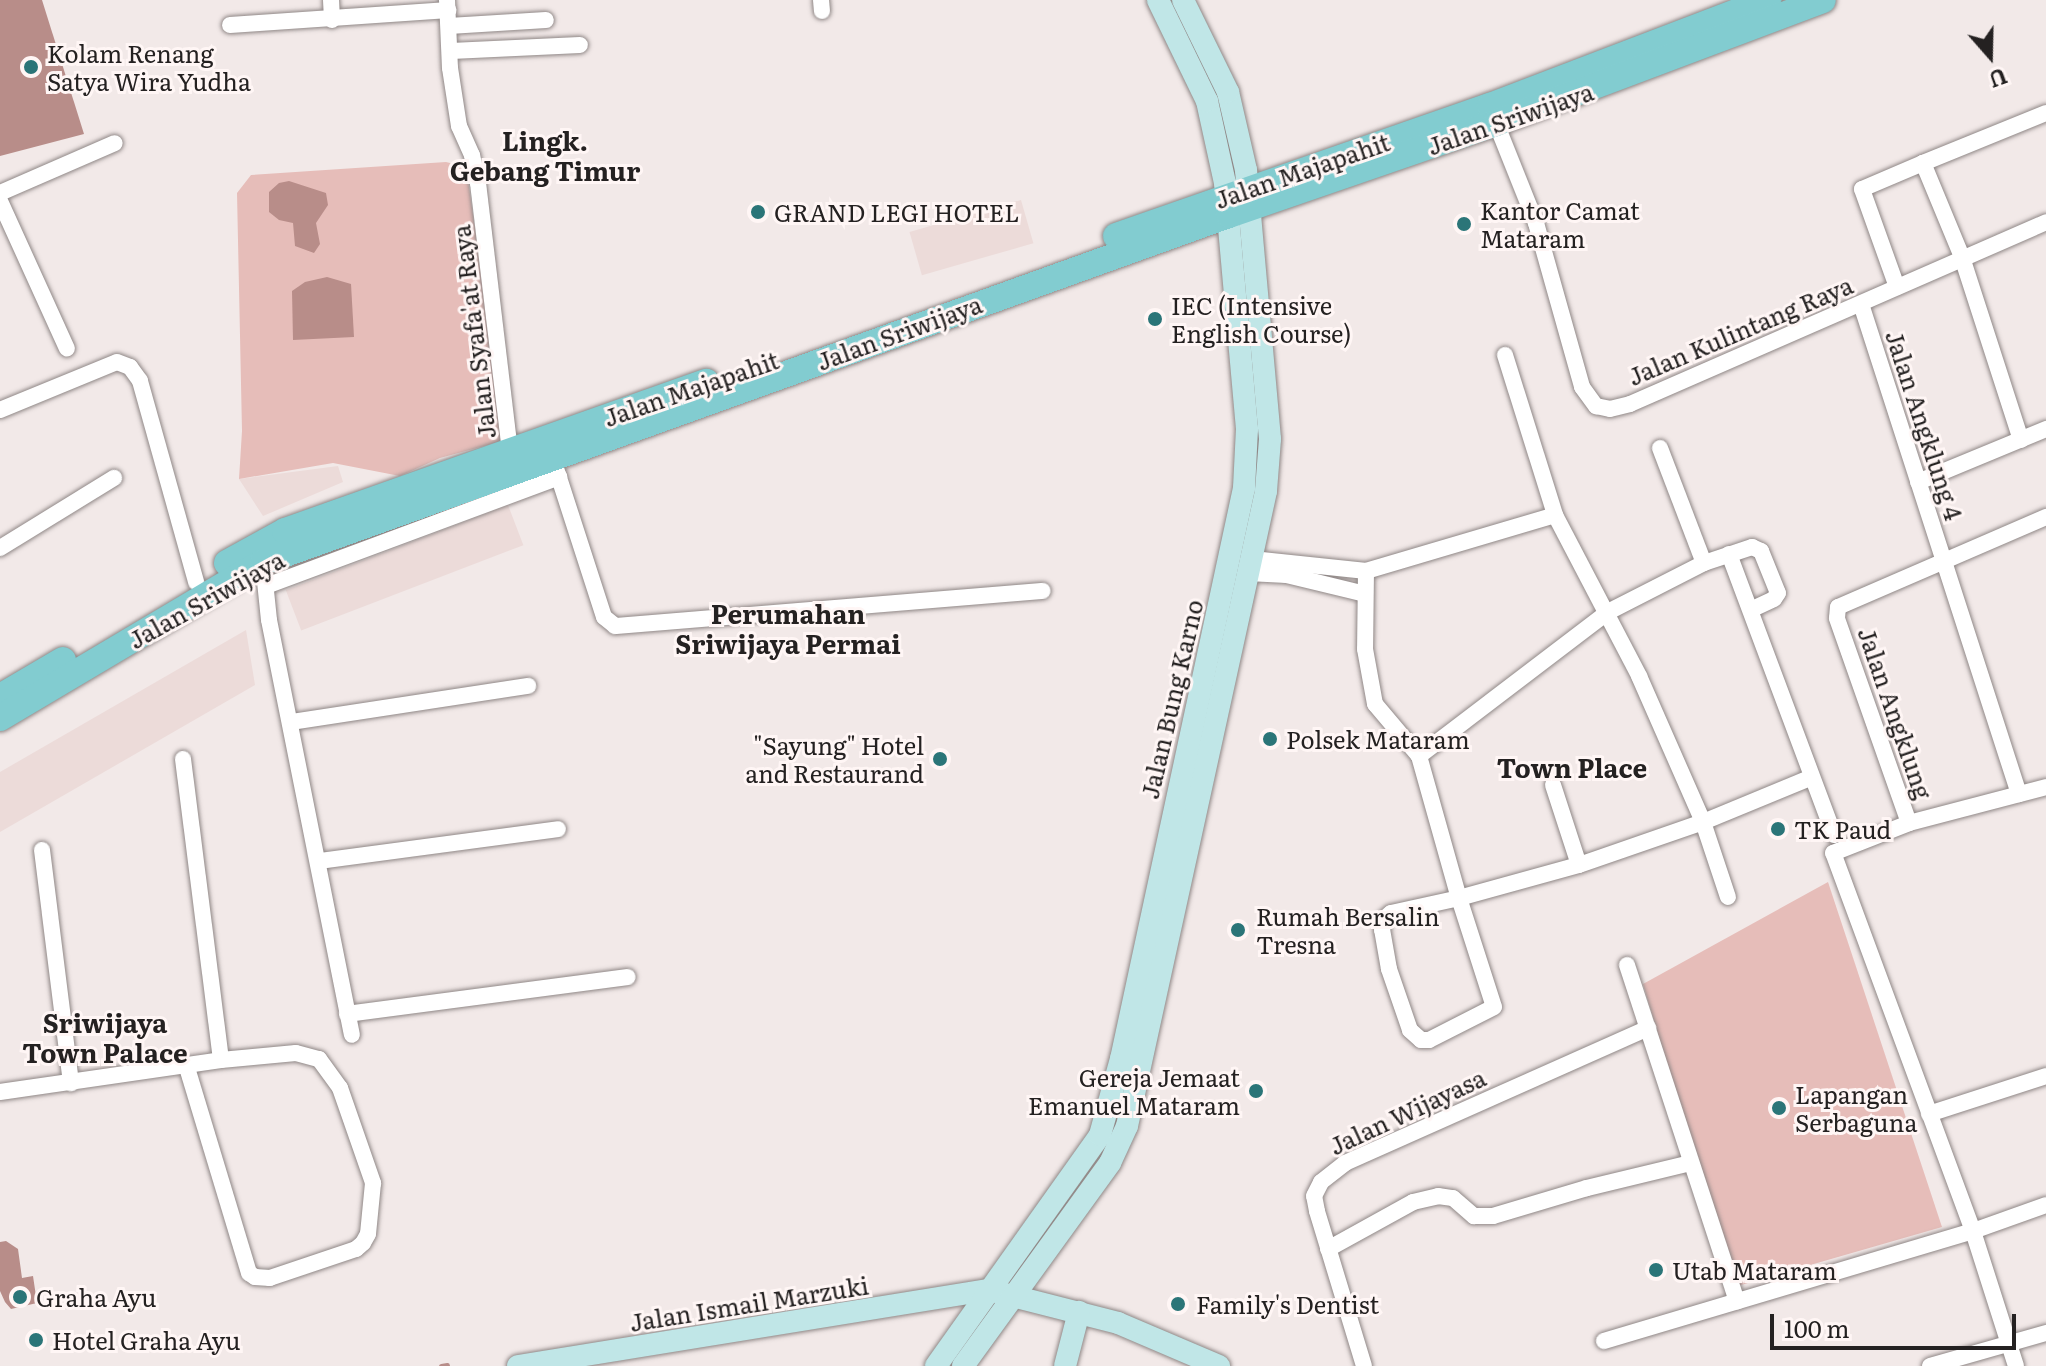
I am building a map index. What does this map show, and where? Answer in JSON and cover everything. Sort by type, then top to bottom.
[{"type":"main road","name":"Jalan Bung Karno","points":[[1158,0],[1207,101],[1239,201],[1247,429],[1255,490],[1193,768]]},
{"type":"main road","points":[[1183,0],[1228,92],[1239,201]]},
{"type":"main road","name":"Jalan Majapahit","points":[[1239,201],[1490,106],[1633,63],[1768,0]]},
{"type":"main road","name":"Jalan Sriwijaya","points":[[0,718],[32,688],[264,574],[511,460],[562,454],[1239,201],[1496,123],[1633,63],[1823,0]]},
{"type":"main road","points":[[0,697],[32,688],[256,544],[285,531],[511,460]]},
{"type":"main road","points":[[963,1366],[1110,1163],[1127,1126],[1132,1062],[1193,768],[1250,566],[1255,490]]},
{"type":"main road","points":[[936,1366],[1100,1135],[1132,1062]]},
{"type":"main road","points":[[989,1290],[1118,1323],[1219,1366]]},
{"type":"main road","name":"Jalan Ismail Marzuki","points":[[518,1366],[989,1290]]},
{"type":"main road","points":[[1065,1366],[1079,1312]]},
{"type":"street","points":[[331,0],[332,20]]},
{"type":"street","points":[[230,25],[448,12],[546,20]]},
{"type":"street","name":"Jalan Syafa'at Raya","points":[[448,12],[459,126],[472,155],[478,183],[511,460]]},
{"type":"street","points":[[451,51],[580,45]]},
{"type":"street","points":[[1897,287],[1862,189],[2046,113]]},
{"type":"street","name":"Jalan Kulintang Raya","points":[[1496,123],[1536,223],[1582,387],[1596,406],[1610,409],[1630,404],[2046,222]]},
{"type":"street","points":[[0,193],[115,143]]},
{"type":"street","points":[[1923,163],[1962,257],[2021,440]]},
{"type":"street","points":[[0,201],[67,349]]},
{"type":"street","name":"Jalan Angklung 4","points":[[1861,304],[2019,794]]},
{"type":"street","points":[[1505,355],[1555,515],[1608,612],[1703,822],[1728,897]]},
{"type":"street","points":[[0,410],[117,362],[130,367],[140,381],[196,582]]},
{"type":"street","points":[[1918,482],[2046,429]]},
{"type":"street","points":[[1660,448],[1704,563]]},
{"type":"street","points":[[352,1035],[292,722],[269,620],[264,574],[562,454],[604,617],[615,626],[1043,591]]},
{"type":"street","points":[[0,548],[114,478]]},
{"type":"street","points":[[1250,566],[1283,562],[1366,571],[1555,515]]},
{"type":"street","name":"Jalan Angklung","points":[[1909,823],[1837,612],[1844,602],[2045,519]]},
{"type":"street","points":[[1419,756],[1608,612],[1704,563],[1757,548],[1777,587],[1774,599],[1750,610]]},
{"type":"street","points":[[1729,554],[1810,778],[1834,835]]},
{"type":"street","points":[[1250,566],[1365,594]]},
{"type":"street","points":[[1366,571],[1365,649],[1375,704],[1419,756],[1459,898],[1494,1007],[1429,1040],[1421,1040],[1410,1030],[1389,969],[1382,930],[1384,919],[1391,913],[1459,898],[1579,865],[1703,822],[1810,778]]},
{"type":"street","points":[[292,722],[528,686]]},
{"type":"street","points":[[183,759],[221,1060]]},
{"type":"street","points":[[1553,785],[1579,865]]},
{"type":"street","points":[[2016,1366],[1973,1231],[1833,853],[1909,823],[2046,787]]},
{"type":"street","points":[[319,861],[558,829]]},
{"type":"street","points":[[42,850],[71,1083]]},
{"type":"street","points":[[1627,965],[1737,1302]]},
{"type":"street","points":[[347,1014],[628,977]]},
{"type":"street","name":"Jalan Wijayasa","points":[[1364,1366],[1314,1196],[1332,1171],[1648,1028]]},
{"type":"street","points":[[0,1092],[221,1060],[296,1053],[327,1066],[340,1088],[373,1183],[368,1234],[363,1243],[356,1249],[262,1279],[249,1273],[187,1067]]},
{"type":"street","points":[[1929,1114],[2046,1076]]},
{"type":"street","points":[[1328,1249],[1413,1202],[1438,1196],[1453,1198],[1474,1216],[1493,1216],[1587,1188],[1690,1163]]},
{"type":"street","points":[[1604,1341],[1973,1231],[2046,1205]]},
{"type":"street","points":[[1930,1366],[2046,1333]]},
{"type":"shaded area","name":"Kolam Renang Satya Wira Yudha","points":[[0,0],[42,0],[84,134],[0,156]]},
{"type":"shaded area","points":[[446,162],[466,167],[506,440],[440,458],[400,476],[333,463],[239,479],[242,431],[237,193],[251,175]]},
{"type":"shaded area","points":[[289,181],[326,193],[328,205],[316,223],[320,244],[314,253],[295,246],[293,223],[279,220],[269,212],[269,192],[279,183]]},
{"type":"shaded area","points":[[1021,200],[1033,243],[922,275],[909,232]]},
{"type":"shaded area","points":[[327,277],[351,284],[354,337],[293,340],[292,291],[305,282]]},
{"type":"shaded area","points":[[338,466],[343,482],[263,516],[239,479]]},
{"type":"shaded area","points":[[508,505],[523,545],[301,630],[286,590]]},
{"type":"shaded area","points":[[246,630],[255,685],[0,832],[0,772]]},
{"type":"shaded area","points":[[1828,882],[1942,1227],[1734,1287],[1643,984]]},
{"type":"shaded area","points":[[6,1241],[18,1249],[22,1278],[33,1276],[37,1303],[11,1309],[5,1302],[0,1291],[0,1242]]},
{"type":"waterway","points":[[441,1366],[447,1365]]},
{"type":"place","name":"Kolam Renang Satya Wira Yudha","points":[[31,67]]},
{"type":"place","name":"GRAND LEGI HOTEL","points":[[758,212]]},
{"type":"place","name":"Kantor Camat Mataram","points":[[1464,224]]},
{"type":"place","name":"IEC (Intensive English Course)","points":[[1155,319]]},
{"type":"place","name":"Polsek Mataram","points":[[1270,739]]},
{"type":"place","name":"\"Sayung\" Hotel and Restaurand","points":[[940,759]]},
{"type":"place","name":"TK Paud","points":[[1778,829]]},
{"type":"place","name":"Rumah Bersalin Tresna","points":[[1238,930]]},
{"type":"place","name":"Gereja Jemaat Emanuel Mataram","points":[[1256,1091]]},
{"type":"place","name":"Lapangan Serbaguna","points":[[1779,1108]]},
{"type":"place","name":"Utab Mataram","points":[[1656,1270]]},
{"type":"place","name":"Graha Ayu","points":[[20,1297]]},
{"type":"place","name":"Family's Dentist","points":[[1178,1304]]},
{"type":"place","name":"Hotel Graha Ayu","points":[[36,1340]]},
{"type":"district","name":"Lingk. Gebang Timur","points":[[545,155]]},
{"type":"district","name":"Perumahan Sriwijaya Permai","points":[[788,628]]},
{"type":"district","name":"Town Place","points":[[1572,767]]},
{"type":"district","name":"Sriwijaya Town Palace","points":[[105,1037]]}]
